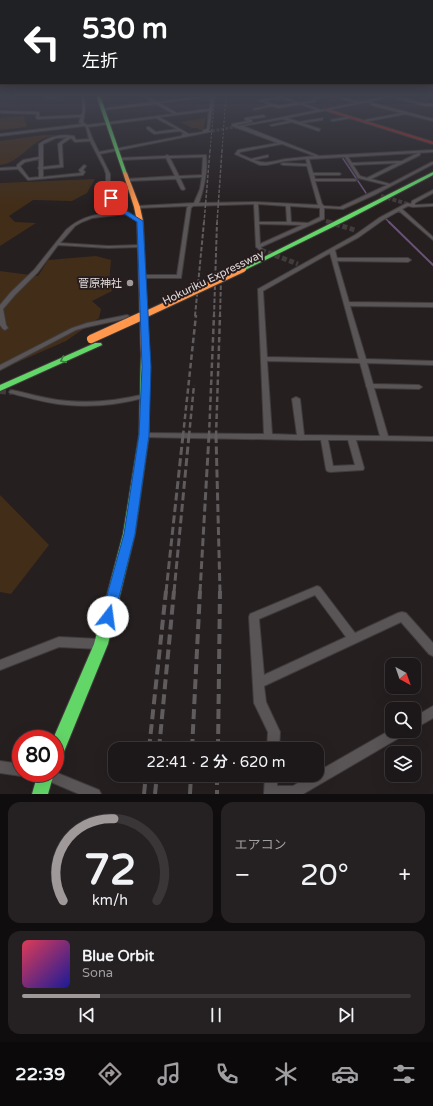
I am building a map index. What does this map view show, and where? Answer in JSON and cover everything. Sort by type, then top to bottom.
[{"type":"main road","points":[[64,731],[100,644],[130,534],[144,435],[146,367],[140,221],[137,207],[110,132]]},
{"type":"main road","points":[[399,132],[433,143]]},
{"type":"main road","name":"Hokuriku Expressway","points":[[244,273],[433,173]]},
{"type":"main road","name":"Hokuriku Expressway","points":[[0,388],[353,222],[433,179]]},
{"type":"main road","name":"Hokuriku Expressway","points":[[0,379],[95,342]]},
{"type":"main road","points":[[40,794],[43,782]]},
{"type":"street","points":[[0,134],[21,132]]},
{"type":"street","points":[[88,132],[108,174],[108,187],[115,206],[140,221]]},
{"type":"street","points":[[184,132],[188,134]]},
{"type":"street","points":[[161,141],[198,132]]},
{"type":"street","points":[[98,153],[207,132]]},
{"type":"street","points":[[255,132],[319,157]]},
{"type":"street","points":[[41,178],[41,144],[52,137],[73,137],[75,141],[91,140]]},
{"type":"street","points":[[40,168],[62,166],[60,144],[70,137]]},
{"type":"street","points":[[281,143],[237,152],[237,154],[260,164],[267,164],[285,160],[319,157],[433,151]]},
{"type":"street","points":[[368,179],[425,152]]},
{"type":"street","points":[[120,159],[167,156],[205,156],[202,189],[194,204],[189,208],[179,277],[143,277]]},
{"type":"street","points":[[167,156],[183,189]]},
{"type":"street","points":[[249,160],[267,156]]},
{"type":"street","points":[[346,156],[359,177],[391,185]]},
{"type":"street","points":[[19,168],[18,166],[24,161],[40,158]]},
{"type":"street","points":[[256,203],[259,249],[309,224],[324,219],[322,206],[320,205],[307,158]]},
{"type":"street","points":[[350,164],[404,162]]},
{"type":"street","points":[[137,207],[256,203],[341,208],[373,194],[433,163]]},
{"type":"street","points":[[274,164],[309,165]]},
{"type":"street","points":[[19,168],[28,179],[82,174],[83,172],[81,170],[84,166]]},
{"type":"street","points":[[0,169],[19,168]]},
{"type":"street","points":[[312,174],[339,174]]},
{"type":"street","points":[[127,180],[204,176]]},
{"type":"street","points":[[313,180],[355,180]]},
{"type":"street","points":[[413,206],[413,202],[433,191]]},
{"type":"street","points":[[373,194],[381,196]]},
{"type":"street","points":[[288,204],[289,224]]},
{"type":"street","points":[[268,437],[260,290],[301,268],[300,265],[357,236],[361,232],[408,204],[413,206],[433,205]]},
{"type":"street","points":[[400,210],[433,239]]},
{"type":"street","points":[[5,328],[0,309],[8,298],[35,272],[69,229],[90,217],[125,213]]},
{"type":"street","points":[[257,223],[309,224]]},
{"type":"street","points":[[355,230],[361,232]]},
{"type":"street","points":[[58,244],[108,247],[141,246]]},
{"type":"street","points":[[332,250],[385,439]]},
{"type":"street","points":[[334,259],[408,260]]},
{"type":"street","points":[[348,304],[433,305]]},
{"type":"street","points":[[0,368],[73,329],[87,324],[114,321],[130,316],[143,308]]},
{"type":"street","points":[[264,359],[433,363]]},
{"type":"street","points":[[369,386],[419,387]]},
{"type":"street","points":[[12,392],[57,402],[74,404],[128,401],[145,396]]},
{"type":"street","points":[[296,399],[301,438]]},
{"type":"street","points":[[144,435],[433,439]]},
{"type":"street","points":[[324,438],[330,469],[360,468],[352,438]]},
{"type":"street","points":[[273,742],[274,732],[260,703],[254,617],[316,590],[353,639]]},
{"type":"street","points":[[259,683],[402,616],[433,651]]},
{"type":"street","points":[[0,665],[59,642],[100,644]]},
{"type":"street","points":[[421,719],[433,712]]},
{"type":"street","points":[[271,782],[270,794],[295,793],[388,738]]},
{"type":"street","points":[[0,767],[12,769]]},
{"type":"street","points":[[64,781],[95,794]]},
{"type":"shaded area","points":[[44,135],[64,135],[45,138],[12,161],[0,165],[0,141]]},
{"type":"shaded area","points":[[95,179],[87,193],[72,201],[33,200],[9,216],[15,222],[36,223],[0,246],[0,183]]},
{"type":"shaded area","points":[[96,256],[111,260],[109,284],[112,291],[92,301],[101,309],[99,318],[66,341],[0,370],[0,271],[38,276],[48,260]]},
{"type":"shaded area","points":[[0,495],[49,545],[11,594],[0,592]]},
{"type":"waterway","points":[[342,157],[366,193]]},
{"type":"waterway","points":[[386,219],[389,222]]},
{"type":"waterway","points":[[389,222],[433,265]]},
{"type":"tunnel","points":[[381,196],[408,204]]},
{"type":"tunnel","points":[[326,221],[332,223]]},
{"type":"tunnel","points":[[328,222],[355,230]]},
{"type":"tunnel","points":[[261,250],[298,264]]},
{"type":"tunnel","points":[[0,391],[12,392]]},
{"type":"railway","points":[[210,151],[212,132]]},
{"type":"railway","points":[[222,151],[223,132]]},
{"type":"railway","points":[[204,223],[210,150]]},
{"type":"railway","points":[[217,223],[222,150]]},
{"type":"railway","points":[[195,316],[204,222]]},
{"type":"railway","points":[[214,316],[217,222]]},
{"type":"railway","points":[[220,316],[221,279]]},
{"type":"railway","points":[[183,436],[196,315]]},
{"type":"railway","points":[[209,436],[214,315]]},
{"type":"railway","points":[[216,436],[220,315]]},
{"type":"railway","points":[[189,436],[194,385]]},
{"type":"railway","points":[[166,592],[183,435]]},
{"type":"railway","points":[[174,592],[189,435]]},
{"type":"railway","points":[[200,592],[209,435]]},
{"type":"railway","points":[[216,436],[220,592]]},
{"type":"railway","points":[[150,742],[166,591]]},
{"type":"railway","points":[[160,742],[174,591]]},
{"type":"railway","points":[[192,742],[200,591]]},
{"type":"railway","points":[[218,742],[220,592]]},
{"type":"railway","points":[[144,794],[145,782]]},
{"type":"railway","points":[[155,794],[156,782]]},
{"type":"railway","points":[[190,794],[191,782]]},
{"type":"railway","points":[[217,782],[217,794]]},
{"type":"traffic: fast","points":[[111,132],[125,173]]},
{"type":"traffic: fast","points":[[243,269],[345,219],[433,173]]},
{"type":"traffic: fast","points":[[0,388],[98,345]]},
{"type":"traffic: fast","points":[[64,732],[101,644],[129,534],[144,435],[145,355]]},
{"type":"traffic: fast","points":[[40,794],[43,782]]},
{"type":"traffic: slow","points":[[125,173],[137,207],[140,221],[145,355]]},
{"type":"traffic: slow","points":[[91,339],[243,269]]},
{"type":"traffic: jam","points":[[398,132],[433,143]]},
{"type":"place","name":"菅原神社","points":[[130,283]]},
{"type":"route","points":[[108,617],[130,534],[144,435],[146,367],[140,221],[115,206],[111,198]]}]
